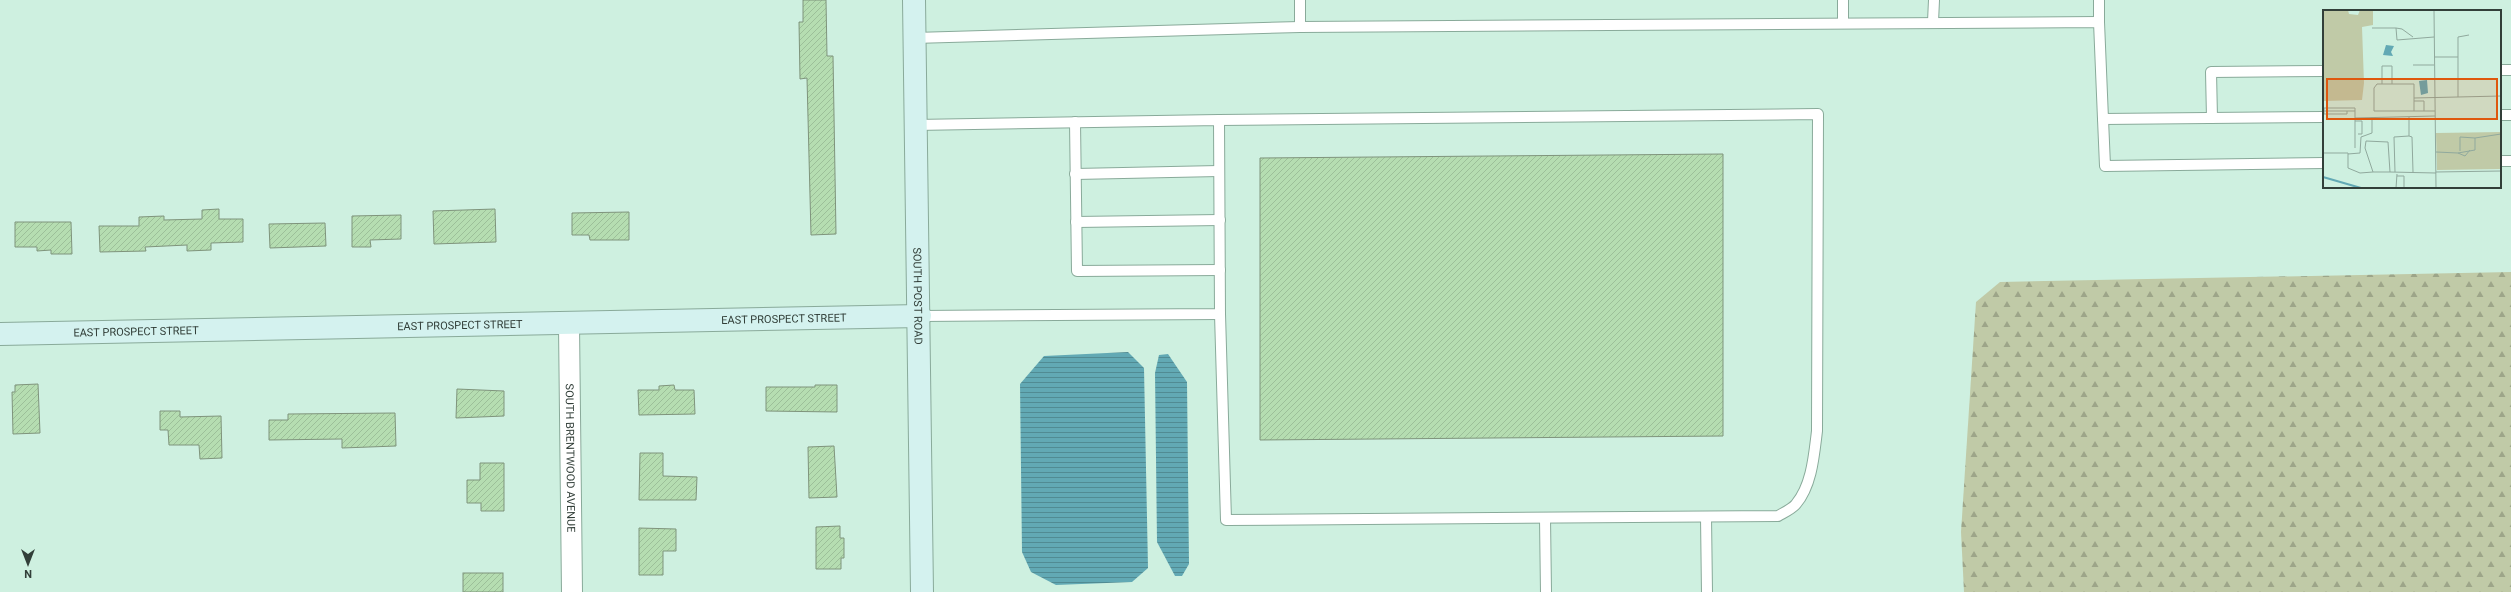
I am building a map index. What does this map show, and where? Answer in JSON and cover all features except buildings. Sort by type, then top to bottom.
[{"type":"street","name":"SOUTH POST ROAD","points":[[914,0],[915,125],[920,316],[922,592]]},
{"type":"street","name":"EAST PROSPECT STREET","points":[[0,334],[569,325],[920,316]]},
{"type":"street","name":"SOUTH BRENTWOOD AVENUE","points":[[569,325],[572,592]]},
{"type":"lane","points":[[1300,0],[1300,27]]},
{"type":"lane","points":[[1843,0],[1843,23]]},
{"type":"lane","points":[[1933,22],[1934,0]]},
{"type":"lane","points":[[2099,0],[2105,166],[2323,163]]},
{"type":"lane","points":[[914,38],[1300,27],[2100,22]]},
{"type":"lane","points":[[2212,118],[2211,72],[2323,71]]},
{"type":"lane","points":[[915,125],[1219,120],[1818,114],[1818,431],[1813,464],[1805,489],[1796,505],[1778,516],[1226,520],[1220,314],[1219,120]]},
{"type":"lane","points":[[2501,116],[2511,115]]},
{"type":"lane","points":[[2103,119],[2323,117]]},
{"type":"lane","points":[[1075,122],[1077,271],[1220,270]]},
{"type":"lane","points":[[1075,174],[1219,171]]},
{"type":"lane","points":[[1076,222],[1220,220]]},
{"type":"lane","points":[[920,316],[1220,314]]},
{"type":"lane","points":[[1706,517],[1707,592]]},
{"type":"lane","points":[[1545,518],[1546,592]]},
{"type":"green space","points":[[2511,272],[2511,592],[1964,592],[1961,532],[1976,302],[2000,282]]},
{"type":"water","points":[[1128,352],[1144,368],[1148,568],[1132,582],[1056,585],[1031,572],[1022,552],[1020,384],[1044,356]]},
{"type":"water","points":[[1168,354],[1187,382],[1189,564],[1182,576],[1175,576],[1157,542],[1155,373],[1159,355]]}]
